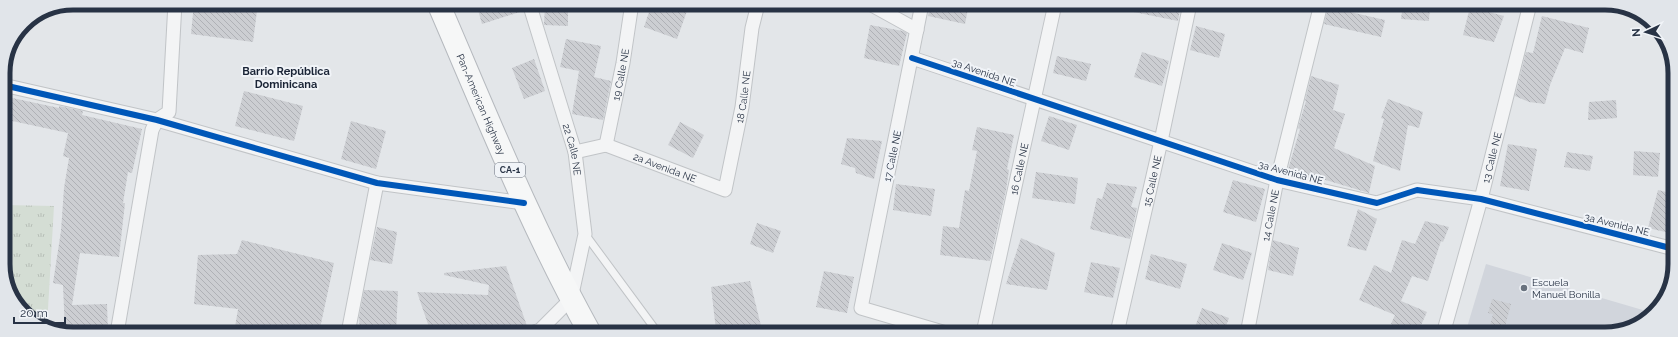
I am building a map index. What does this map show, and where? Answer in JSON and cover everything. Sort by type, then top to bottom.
[{"type":"highway","name":"Pan-American Highway","points":[[441,10],[524,203],[571,299],[587,327]]},
{"type":"street","points":[[118,327],[152,130],[157,120],[169,112],[175,10]]},
{"type":"street","name":"22 Calle NE","points":[[531,10],[575,152],[585,234],[571,299]]},
{"type":"street","name":"19 Calle NE","points":[[606,145],[623,63],[631,10]]},
{"type":"street","name":"18 Calle NE","points":[[725,190],[742,107],[752,28],[756,10]]},
{"type":"street","points":[[881,10],[917,30]]},
{"type":"street","name":"17 Calle NE","points":[[921,10],[861,308],[926,327]]},
{"type":"street","name":"16 Calle NE","points":[[984,327],[1054,10]]},
{"type":"street","name":"15 Calle NE","points":[[1119,327],[1161,141],[1189,10]]},
{"type":"street","name":"14 Calle NE","points":[[1248,327],[1277,180],[1320,10]]},
{"type":"street","name":"13 Calle NE","points":[[1445,327],[1481,200],[1528,10]]},
{"type":"street","name":"3a Avenida NE","points":[[912,58],[1277,180],[1377,203],[1417,190],[1481,200],[1668,247]]},
{"type":"street","points":[[10,87],[157,120],[377,183],[524,203]]},
{"type":"street","points":[[575,152],[606,145]]},
{"type":"street","name":"2a Avenida NE","points":[[606,145],[725,190]]},
{"type":"street","points":[[349,327],[377,183]]},
{"type":"street","points":[[543,327],[571,299]]},
{"type":"lane","points":[[585,234],[654,327]]},
{"type":"shaded area","name":"Escuela Manuel Bonilla","points":[[1486,264],[1646,311],[1636,319],[1617,326],[1467,327]]},
{"type":"green space","points":[[10,205],[54,206],[47,321],[38,316],[29,308],[21,299],[13,284],[10,264]]},
{"type":"building","points":[[193,10],[257,10],[253,42],[191,34]]},
{"type":"building","points":[[478,10],[523,10],[523,11],[482,24]]},
{"type":"building","points":[[545,10],[568,10],[568,26],[544,25]]},
{"type":"building","points":[[650,10],[687,11],[677,39],[644,27]]},
{"type":"building","points":[[929,10],[968,10],[965,24],[928,16]]},
{"type":"building","points":[[1124,10],[1180,10],[1178,21]]},
{"type":"building","points":[[1327,10],[1341,10],[1385,20],[1381,37],[1324,24]]},
{"type":"building","points":[[1402,10],[1430,10],[1429,21],[1401,19]]},
{"type":"building","points":[[1469,10],[1481,10],[1504,16],[1494,42],[1463,35]]},
{"type":"building","points":[[1542,16],[1589,28],[1583,53],[1565,48],[1550,85],[1545,104],[1529,102],[1515,96],[1526,52],[1533,53]]},
{"type":"building","points":[[870,25],[907,33],[899,66],[864,58]]},
{"type":"building","points":[[1196,26],[1225,34],[1219,58],[1190,50]]},
{"type":"building","points":[[566,39],[601,46],[594,77],[611,81],[603,120],[572,114],[579,71],[560,67]]},
{"type":"building","points":[[1142,52],[1169,61],[1162,86],[1134,77]]},
{"type":"building","points":[[1057,56],[1091,64],[1086,81],[1053,73]]},
{"type":"building","points":[[534,59],[545,91],[524,99],[512,68]]},
{"type":"building","points":[[1311,76],[1339,85],[1333,110],[1345,114],[1334,148],[1375,166],[1369,193],[1319,178],[1318,181],[1287,173],[1300,129],[1298,128],[1306,101]]},
{"type":"building","points":[[244,91],[303,106],[294,141],[235,126]]},
{"type":"building","points":[[10,98],[59,108],[59,106],[83,111],[82,115],[142,129],[132,173],[128,172],[123,203],[125,203],[119,257],[80,253],[72,305],[107,304],[108,327],[65,326],[63,285],[53,283],[61,231],[64,188],[69,158],[63,156],[68,133],[10,121]]},
{"type":"building","points":[[1388,99],[1423,112],[1419,128],[1408,125],[1400,171],[1373,161],[1384,119],[1381,118]]},
{"type":"building","points":[[1616,100],[1617,118],[1588,120],[1589,102]]},
{"type":"building","points":[[1049,116],[1077,125],[1069,150],[1041,141]]},
{"type":"building","points":[[351,121],[386,131],[376,169],[341,159]]},
{"type":"building","points":[[680,122],[704,135],[693,158],[668,145]]},
{"type":"building","points":[[977,127],[1014,135],[1007,169],[1009,170],[1006,190],[990,261],[940,255],[943,226],[959,228],[965,190],[969,191],[977,151],[972,150]]},
{"type":"building","points":[[847,138],[882,141],[874,179],[856,173],[855,168],[841,164]]},
{"type":"building","points":[[1508,144],[1537,149],[1529,191],[1500,186]]},
{"type":"building","points":[[1634,151],[1660,153],[1658,177],[1633,175]]},
{"type":"building","points":[[1567,152],[1593,156],[1590,171],[1564,167]]},
{"type":"building","points":[[1036,172],[1078,178],[1075,204],[1032,198]]},
{"type":"building","points":[[1233,180],[1265,189],[1256,222],[1223,212]]},
{"type":"building","points":[[1107,183],[1137,187],[1131,207],[1137,208],[1130,239],[1090,229],[1097,198],[1102,199]]},
{"type":"building","points":[[896,184],[935,189],[931,216],[893,210]]},
{"type":"building","points":[[1658,190],[1668,192],[1668,233],[1648,228]]},
{"type":"building","points":[[1358,209],[1377,219],[1366,251],[1347,246]]},
{"type":"building","points":[[1425,221],[1449,227],[1443,242],[1441,241],[1428,281],[1412,276],[1401,301],[1427,312],[1420,327],[1398,327],[1391,324],[1395,315],[1359,300],[1374,265],[1391,273],[1402,240],[1415,244]]},
{"type":"building","points":[[757,223],[781,231],[773,253],[750,244]]},
{"type":"building","points":[[377,227],[397,232],[392,264],[370,260]]},
{"type":"building","points":[[1021,238],[1055,253],[1047,290],[1006,284]]},
{"type":"building","points":[[242,240],[334,263],[320,327],[235,327],[238,309],[194,304],[198,255],[237,254]]},
{"type":"building","points":[[1273,240],[1299,248],[1293,276],[1268,270]]},
{"type":"building","points":[[1222,243],[1252,253],[1243,280],[1213,270]]},
{"type":"building","points":[[1151,254],[1187,264],[1180,289],[1145,279]]},
{"type":"building","points":[[1091,262],[1120,268],[1113,298],[1084,292]]},
{"type":"building","points":[[506,266],[527,326],[429,327],[417,292],[488,295],[489,285],[444,275],[444,273]]},
{"type":"building","points":[[824,271],[854,277],[847,313],[816,307]]},
{"type":"building","points":[[750,281],[761,326],[716,327],[711,287]]},
{"type":"building","points":[[364,290],[398,291],[396,327],[360,327],[359,317]]},
{"type":"building","points":[[1492,299],[1511,304],[1505,327],[1490,327],[1493,314],[1488,313]]},
{"type":"building","points":[[1202,308],[1229,318],[1226,327],[1195,327]]},
{"type":"cycle path","points":[[912,58],[1277,180],[1377,203],[1417,190],[1481,199],[1668,247]]},
{"type":"cycle path","points":[[10,87],[157,120],[377,183],[524,203]]},
{"type":"place","name":"Escuela Manuel Bonilla","points":[[1524,288]]},
{"type":"district","name":"Barrio República Dominicana","points":[[286,77]]}]
